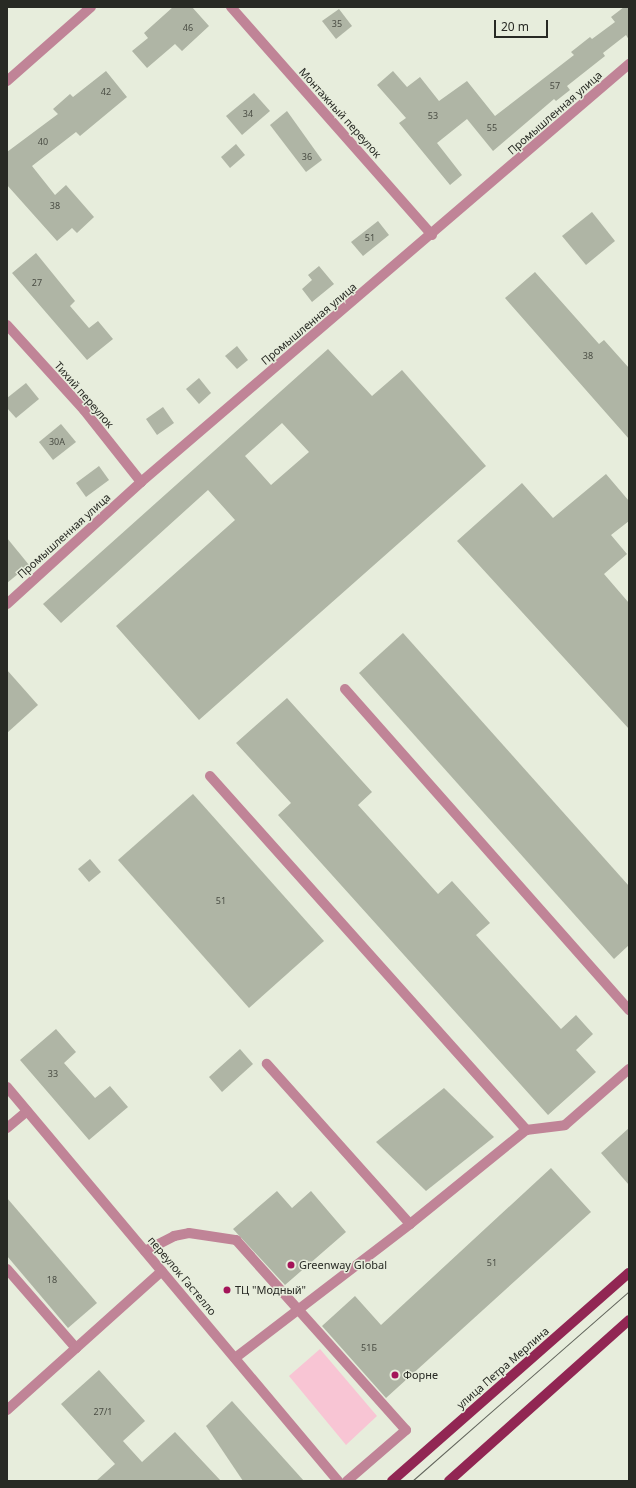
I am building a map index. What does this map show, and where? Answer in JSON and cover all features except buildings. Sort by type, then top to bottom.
[{"type":"main road","name":"улица Петра Мерлина","points":[[392,1481],[629,1273]]},
{"type":"main road","points":[[448,1481],[456,1477],[629,1320]]},
{"type":"street","points":[[7,81],[91,7]]},
{"type":"street","name":"Монтажный переулок","points":[[231,7],[432,235]]},
{"type":"street","name":"Промышленная улица","points":[[7,604],[141,482],[432,235],[629,64]]},
{"type":"street","name":"Тихий переулок","points":[[7,325],[84,410],[141,482]]},
{"type":"street","points":[[345,689],[629,1010]]},
{"type":"street","points":[[210,776],[526,1130]]},
{"type":"street","points":[[267,1064],[410,1224]]},
{"type":"street","points":[[235,1358],[410,1224],[526,1130],[565,1126],[629,1069]]},
{"type":"street","name":"переулок Гастелло","points":[[7,1087],[338,1481]]},
{"type":"street","points":[[7,1128],[27,1111]]},
{"type":"street","points":[[144,1251],[174,1236],[189,1233],[236,1240],[296,1311],[406,1430],[346,1481]]},
{"type":"street","points":[[7,1269],[76,1348]]},
{"type":"street","points":[[7,1410],[162,1271]]},
{"type":"shaded area","points":[[320,1349],[377,1416],[346,1445],[289,1376]]},
{"type":"tram line","points":[[412,1481],[629,1291]]},
{"type":"place","name":"Greenway Global","points":[[291,1265]]},
{"type":"place","name":"ТЦ \"Модный\"","points":[[227,1290]]},
{"type":"place","name":"Форне","points":[[395,1375]]}]
